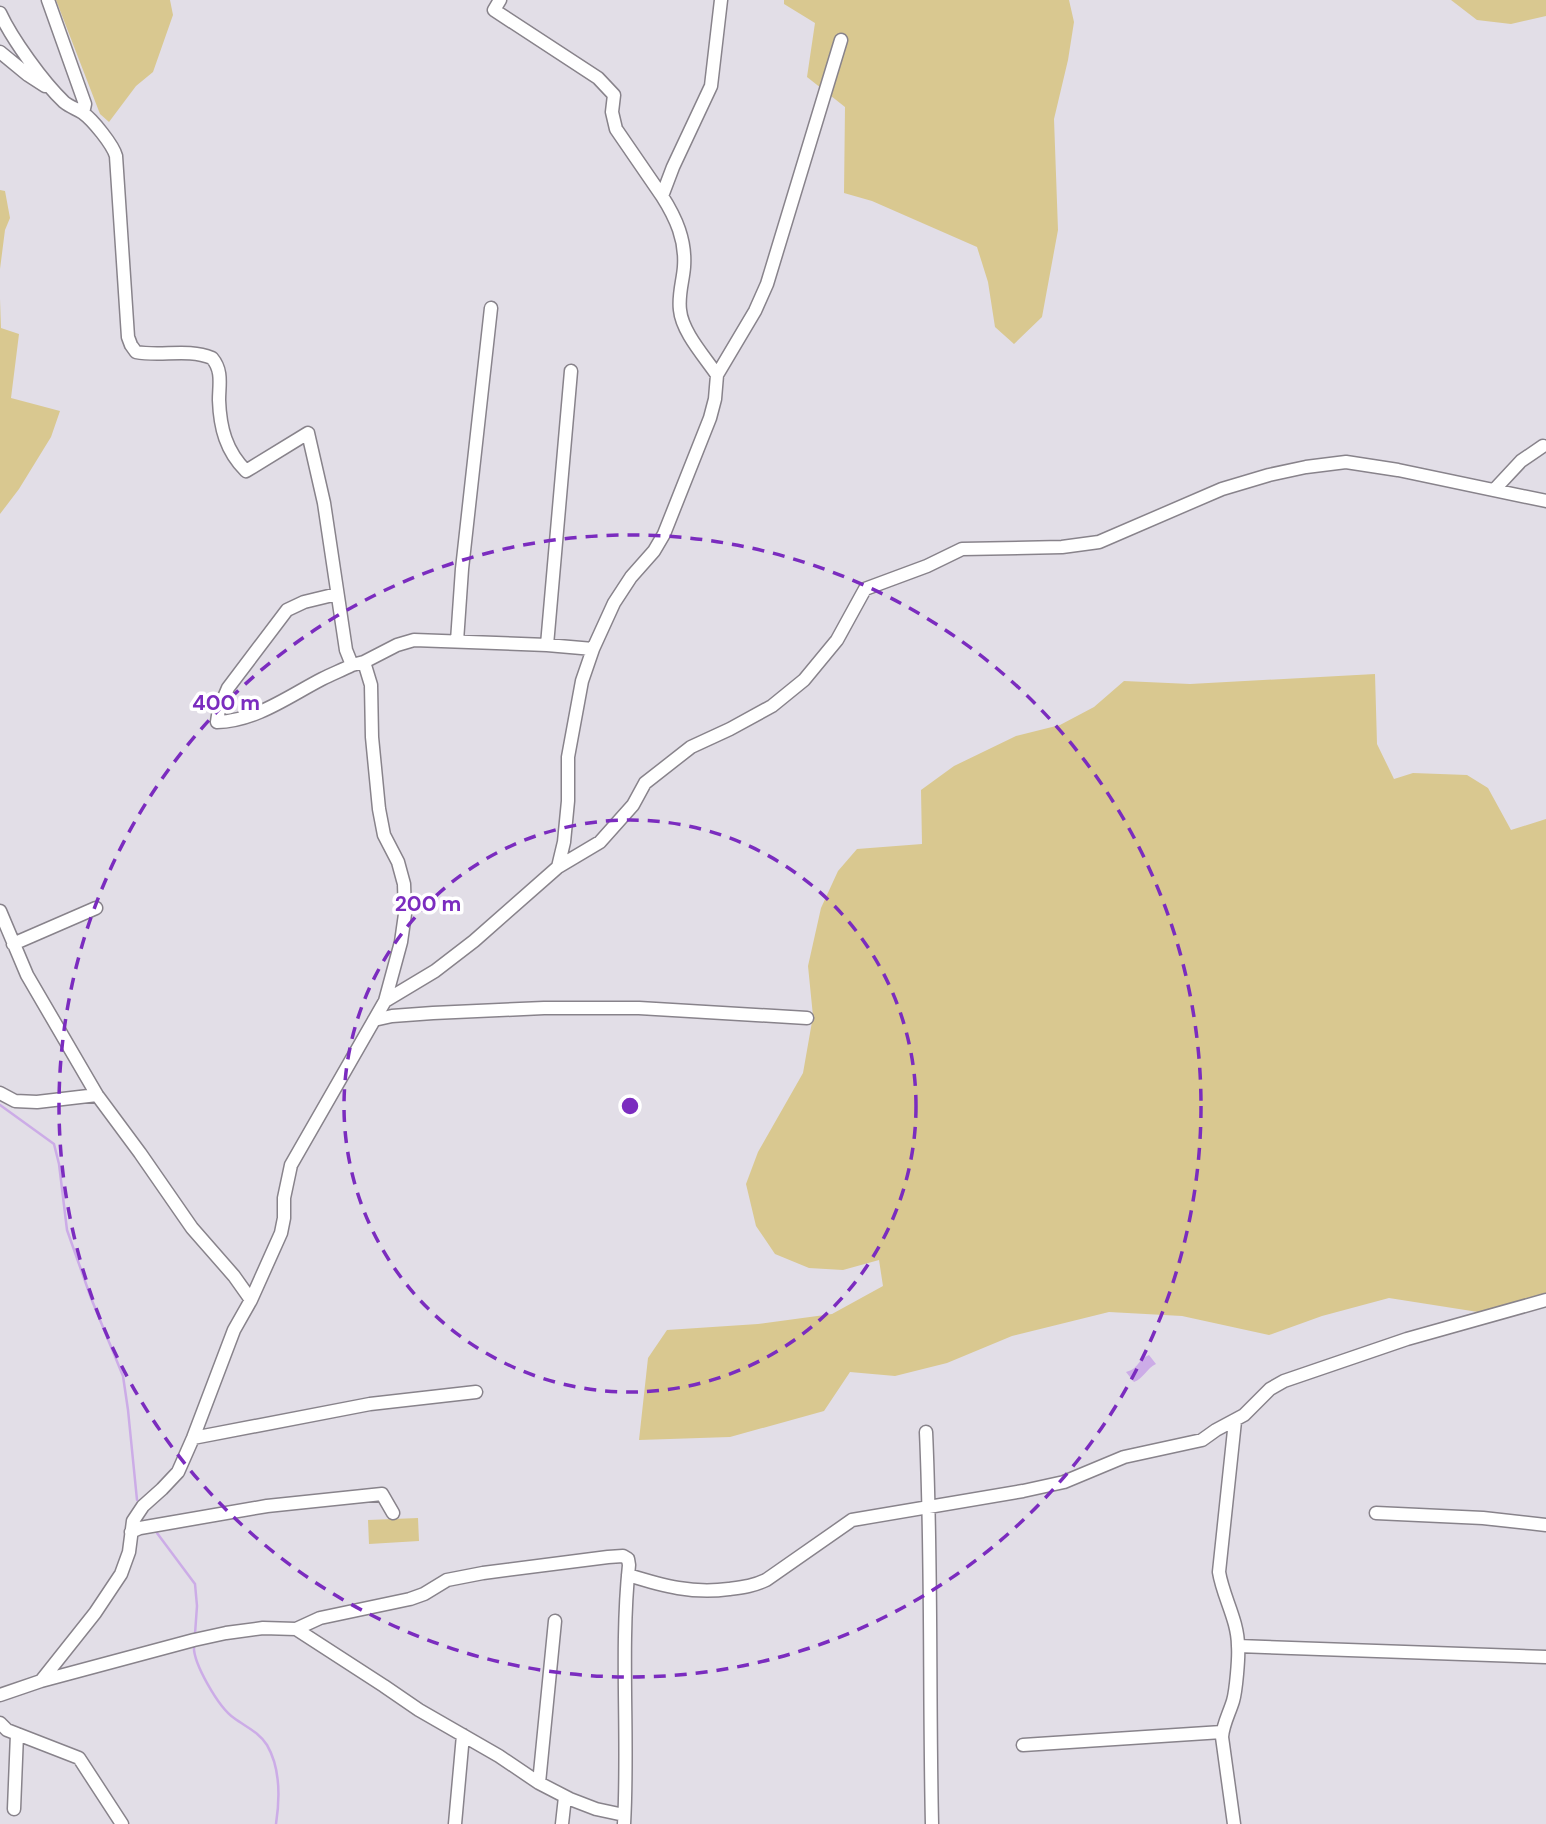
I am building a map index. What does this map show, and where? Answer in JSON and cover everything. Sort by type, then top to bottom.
[{"type":"street","points":[[48,0],[85,104],[83,113]]},
{"type":"street","points":[[500,0],[494,10],[598,78],[614,94],[612,112],[616,129],[662,196],[680,232],[684,248],[680,312],[687,331],[717,375]]},
{"type":"street","points":[[662,196],[711,86],[721,0]]},
{"type":"street","points":[[0,13],[54,92],[66,104],[83,113],[114,147],[128,337],[136,352],[185,353],[212,358],[219,369],[220,413],[224,436],[236,460],[246,471],[308,433],[324,503],[346,650],[372,685],[372,737],[379,809],[384,835],[398,862],[404,884],[405,914],[401,942],[385,1000],[291,1164],[281,1233],[251,1300],[234,1330],[193,1438],[178,1472],[143,1506],[133,1521],[136,1530],[121,1574],[57,1671]]},
{"type":"street","points":[[558,867],[564,842],[568,801],[568,757],[582,681],[614,603],[664,534],[710,418],[717,375],[755,311],[767,284],[841,40]]},
{"type":"street","points":[[0,52],[54,92]]},
{"type":"street","points":[[457,641],[491,308]]},
{"type":"street","points":[[547,645],[571,371]]},
{"type":"street","points":[[1494,490],[1521,461],[1543,446]]},
{"type":"street","points":[[385,1000],[435,971],[474,941],[558,867],[600,842],[633,805],[645,783],[691,747],[772,706],[804,680],[837,640],[865,589],[927,566],[962,549],[1062,547],[1099,542],[1222,489],[1306,467],[1346,463],[1398,470],[1546,501]]},
{"type":"street","points":[[337,594],[304,602],[287,610],[228,688],[217,722],[232,722],[264,709],[397,645],[414,640],[593,649]]},
{"type":"street","points":[[13,944],[96,908]]},
{"type":"street","points":[[0,911],[27,975],[97,1096],[192,1228],[251,1300]]},
{"type":"street","points":[[374,1020],[433,1013],[544,1008],[639,1008],[807,1018]]},
{"type":"street","points":[[0,1093],[15,1101],[37,1102],[97,1096]]},
{"type":"street","points":[[628,1575],[695,1591],[752,1586],[766,1580],[852,1520],[1064,1482],[1125,1457],[1202,1440],[1235,1421],[1270,1389],[1284,1381],[1407,1339],[1546,1300]]},
{"type":"street","points":[[193,1438],[370,1404],[476,1392]]},
{"type":"street","points":[[1234,1824],[1223,1750],[1223,1727],[1234,1699],[1238,1646],[1232,1612],[1219,1572],[1235,1421]]},
{"type":"street","points":[[926,1432],[932,1824]]},
{"type":"street","points":[[136,1530],[168,1522],[267,1506],[382,1494],[393,1513]]},
{"type":"street","points":[[1376,1513],[1483,1518],[1546,1525]]},
{"type":"street","points":[[0,1695],[41,1681],[57,1671],[194,1640],[263,1628],[296,1629],[320,1618],[410,1599],[447,1580],[623,1556],[628,1559],[625,1601],[624,1819],[565,1797],[539,1783],[419,1710],[296,1629]]},
{"type":"street","points":[[539,1783],[555,1622]]},
{"type":"street","points":[[1238,1646],[1546,1657]]},
{"type":"street","points":[[14,1809],[6,1729],[79,1758],[122,1824]]},
{"type":"street","points":[[1023,1745],[1223,1732]]},
{"type":"street","points":[[455,1824],[463,1735]]},
{"type":"street","points":[[562,1824],[565,1797]]},
{"type":"shaded area","points":[[56,0],[170,0],[173,15],[153,72],[136,86],[109,122],[100,114]]},
{"type":"shaded area","points":[[784,0],[1069,0],[1074,22],[1054,119],[1058,230],[1042,317],[1014,344],[995,327],[988,282],[977,247],[872,201],[844,193],[845,107],[807,77],[815,23],[784,4]]},
{"type":"shaded area","points":[[1451,0],[1546,0],[1546,16],[1511,24],[1477,20]]},
{"type":"shaded area","points":[[0,190],[5,191],[10,218],[5,230],[0,269]]},
{"type":"shaded area","points":[[0,299],[1,328],[19,334],[11,398],[60,411],[51,437],[0,514]]},
{"type":"shaded area","points":[[1375,674],[1377,744],[1394,779],[1413,773],[1467,775],[1488,788],[1511,830],[1546,819],[1546,1294],[1478,1312],[1389,1298],[1322,1316],[1269,1335],[1182,1316],[1109,1312],[1012,1336],[947,1363],[895,1376],[850,1372],[824,1411],[730,1437],[639,1440],[648,1358],[667,1330],[758,1324],[832,1314],[883,1286],[879,1260],[843,1270],[809,1268],[775,1254],[756,1226],[746,1184],[758,1152],[803,1073],[813,1016],[808,966],[821,908],[838,871],[857,849],[922,844],[921,790],[954,766],[1016,736],[1060,725],[1094,707],[1124,681],[1190,684]]},
{"type":"shaded area","points":[[1149,1355],[1156,1364],[1134,1382],[1126,1372]]},
{"type":"shaded area","points":[[418,1518],[419,1541],[369,1544],[368,1520]]},
{"type":"waterway","points":[[0,1105],[54,1144],[67,1230],[123,1376],[137,1500]]},
{"type":"waterway","points":[[154,1529],[195,1584],[195,1634]]},
{"type":"waterway","points":[[194,1645],[197,1662],[221,1705],[260,1737],[272,1754],[278,1784],[276,1824]]}]
